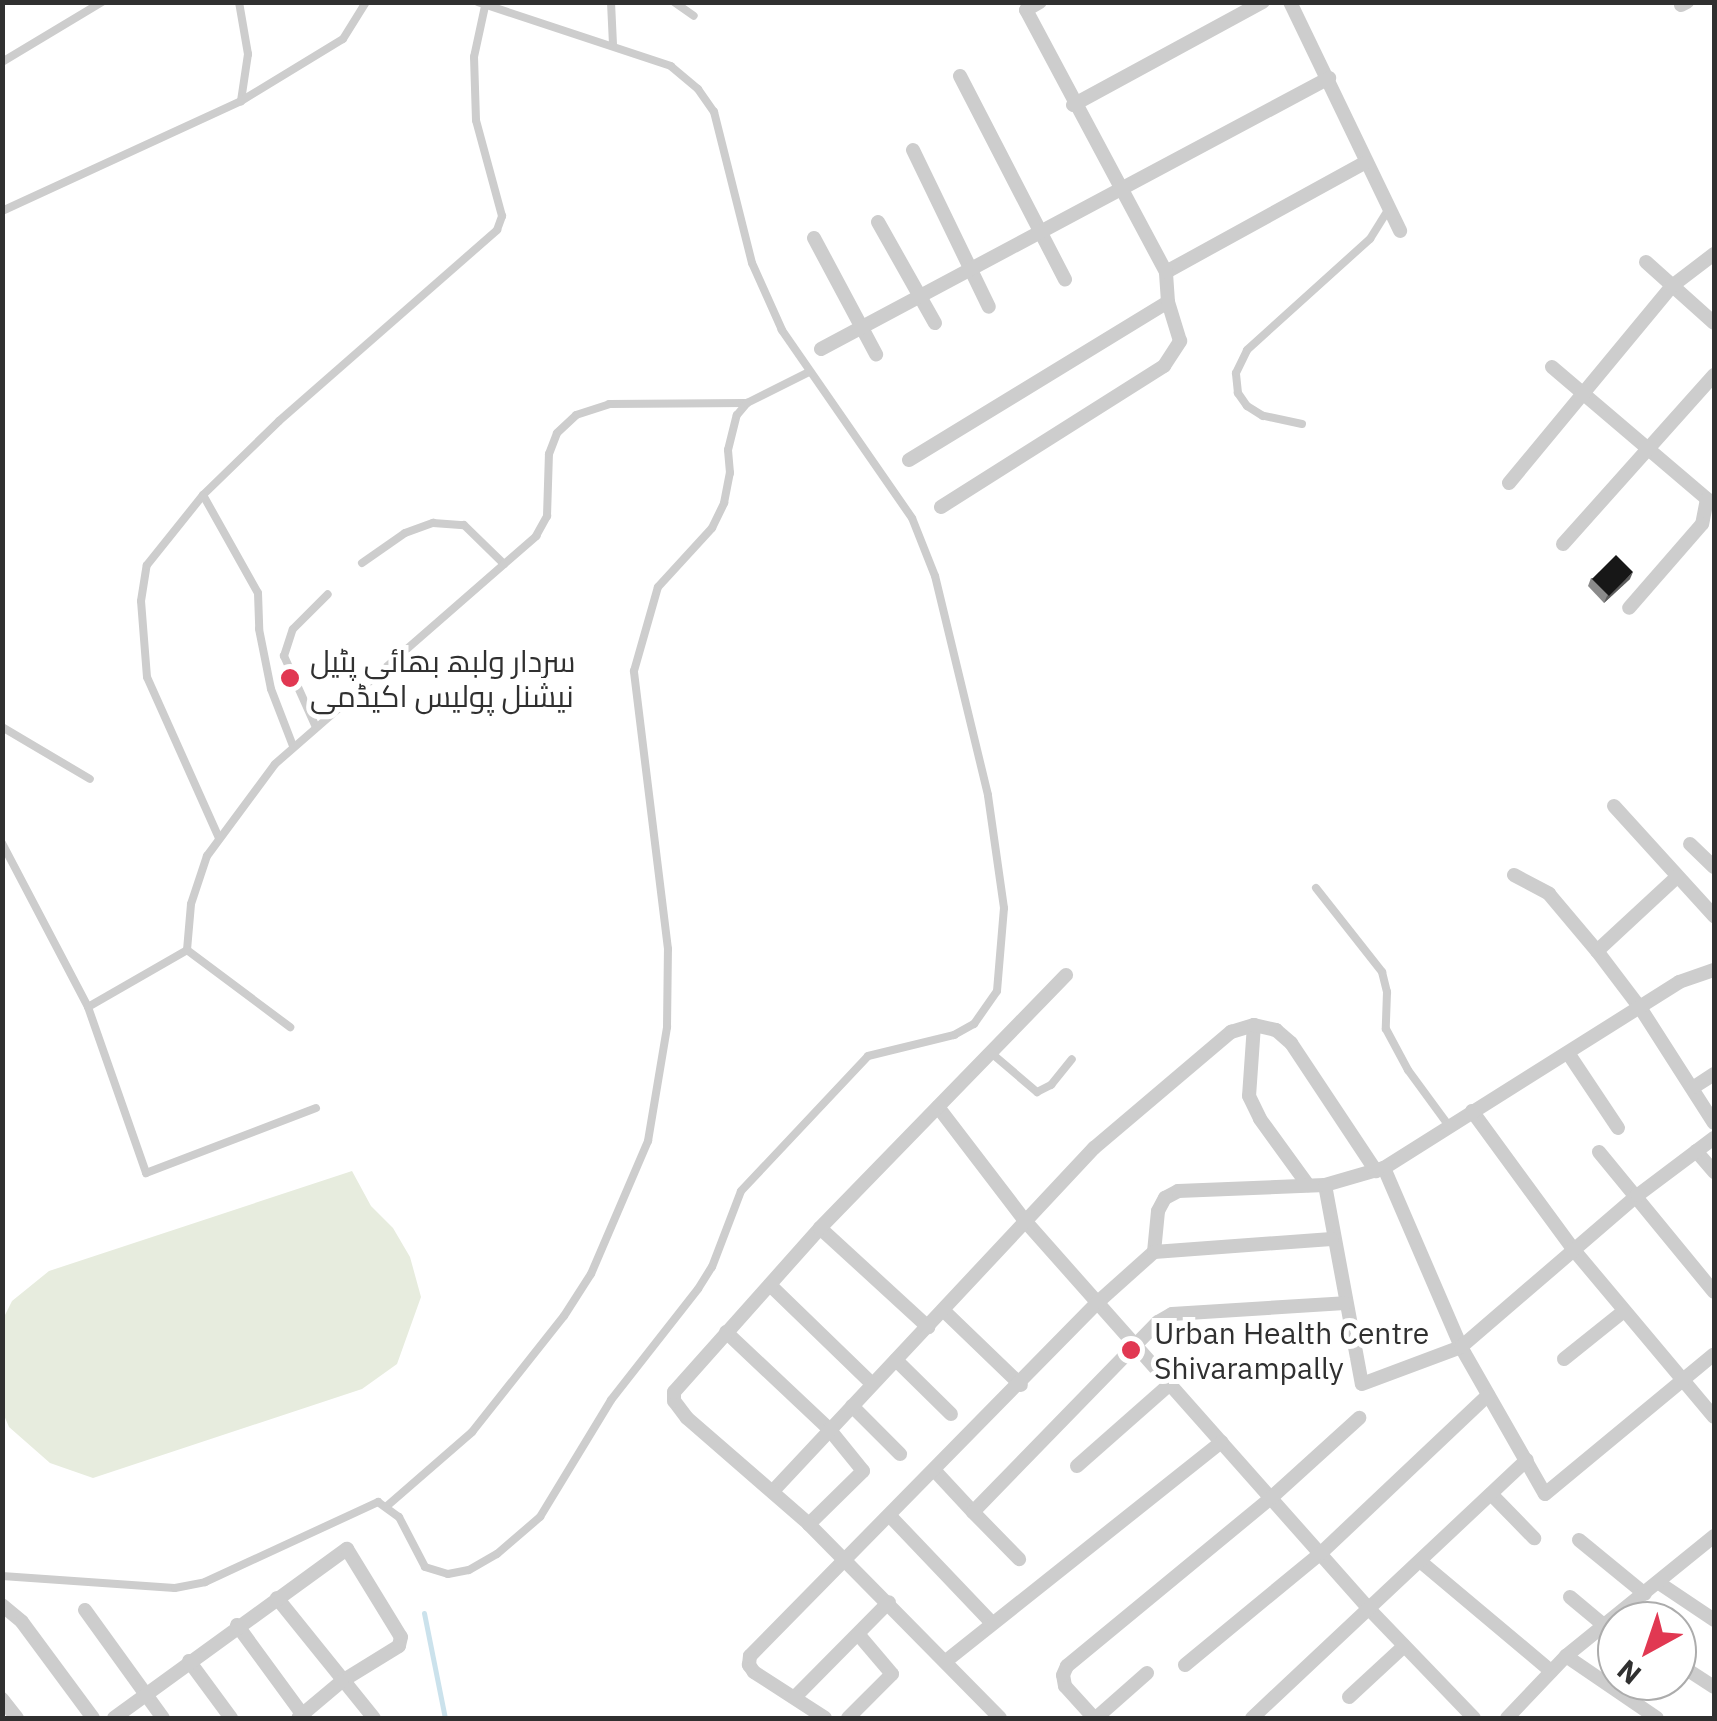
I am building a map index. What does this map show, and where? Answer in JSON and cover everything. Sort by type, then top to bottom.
[{"type":"street","points":[[940,507],[1164,366],[1180,341],[1168,302],[1166,272],[1026,10],[1040,2]]},
{"type":"street","points":[[1073,104],[1262,2]]},
{"type":"street","points":[[1290,2],[1400,232]]},
{"type":"street","points":[[960,76],[1065,278]]},
{"type":"street","points":[[821,349],[1329,78]]},
{"type":"street","points":[[913,150],[988,307]]},
{"type":"street","points":[[1166,272],[1366,162]]},
{"type":"street","points":[[878,222],[935,323]]},
{"type":"street","points":[[814,238],[876,354]]},
{"type":"street","points":[[1509,482],[1672,286],[1714,254]]},
{"type":"street","points":[[1646,262],[1714,323]]},
{"type":"street","points":[[909,460],[1168,302]]},
{"type":"street","points":[[1552,367],[1646,448],[1711,495],[1702,524],[1628,608]]},
{"type":"street","points":[[1563,544],[1714,374]]},
{"type":"street","points":[[1614,806],[1714,916]]},
{"type":"street","points":[[1690,844],[1714,867]]},
{"type":"street","points":[[1514,876],[1549,894],[1596,951],[1694,1086],[1714,1123]]},
{"type":"street","points":[[1596,951],[1677,877]]},
{"type":"street","points":[[1154,1252],[1158,1212],[1165,1198],[1178,1191],[1325,1185],[1380,1170],[1679,982],[1714,970]]},
{"type":"street","points":[[1000,1718],[809,1524],[686,1418],[674,1401],[680,1383],[820,1228],[1066,975]]},
{"type":"street","points":[[1254,1025],[1249,1096],[1260,1119],[1308,1186]]},
{"type":"street","points":[[774,1491],[1094,1148],[1205,1051],[1230,1032],[1254,1025],[1276,1030],[1292,1043],[1380,1170],[1461,1347],[1545,1494],[1714,1354]]},
{"type":"street","points":[[1568,1053],[1618,1128]]},
{"type":"street","points":[[1694,1086],[1714,1074]]},
{"type":"street","points":[[938,1108],[1026,1222],[1370,1610],[1474,1718]]},
{"type":"street","points":[[1472,1111],[1573,1250],[1714,1417]]},
{"type":"street","points":[[1325,1185],[1362,1384],[1461,1347],[1638,1195],[1714,1138]]},
{"type":"street","points":[[1696,1151],[1714,1172]]},
{"type":"street","points":[[1600,1152],[1714,1292]]},
{"type":"street","points":[[820,1228],[928,1327]]},
{"type":"street","points":[[825,1718],[754,1672],[749,1665],[750,1656],[1098,1302],[1154,1252],[1332,1239]]},
{"type":"street","points":[[770,1285],[872,1384]]},
{"type":"street","points":[[973,1512],[1138,1348],[1158,1322],[1172,1314],[1344,1303]]},
{"type":"street","points":[[943,1310],[1020,1384]]},
{"type":"street","points":[[1564,1359],[1624,1311]]},
{"type":"street","points":[[726,1332],[830,1429],[863,1471],[809,1524]]},
{"type":"street","points":[[896,1360],[951,1414]]},
{"type":"street","points":[[1078,1466],[1170,1384]]},
{"type":"street","points":[[1186,1665],[1321,1552],[1488,1396]]},
{"type":"street","points":[[852,1406],[900,1454]]},
{"type":"street","points":[[1147,1672],[1095,1718],[1065,1686],[1062,1675],[1359,1418]]},
{"type":"street","points":[[946,1661],[1221,1442]]},
{"type":"street","points":[[1252,1718],[1528,1460]]},
{"type":"street","points":[[936,1471],[1019,1559]]},
{"type":"street","points":[[1492,1494],[1534,1538]]},
{"type":"street","points":[[890,1516],[992,1623]]},
{"type":"street","points":[[1637,1601],[1714,1536]]},
{"type":"street","points":[[1578,1540],[1645,1594]]},
{"type":"street","points":[[114,1718],[237,1625],[347,1549],[401,1636],[393,1652],[342,1681],[302,1717],[237,1625]]},
{"type":"street","points":[[1421,1562],[1551,1671]]},
{"type":"street","points":[[1659,1583],[1714,1620]]},
{"type":"street","points":[[1570,1597],[1597,1614]]},
{"type":"street","points":[[276,1598],[374,1718]]},
{"type":"street","points":[[796,1696],[888,1602]]},
{"type":"street","points":[[2,1604],[22,1622],[92,1718]]},
{"type":"street","points":[[84,1610],[163,1718]]},
{"type":"street","points":[[848,1718],[892,1674],[858,1634]]},
{"type":"street","points":[[1507,1718],[1566,1656],[1597,1634]]},
{"type":"street","points":[[1348,1697],[1404,1646]]},
{"type":"street","points":[[1566,1656],[1657,1718]]},
{"type":"street","points":[[190,1661],[231,1718]]},
{"type":"street","points":[[2,1699],[16,1718]]},
{"type":"lane","points":[[2,62],[102,2]]},
{"type":"lane","points":[[239,2],[248,54],[241,101]]},
{"type":"lane","points":[[2,211],[241,101],[344,39],[366,2]]},
{"type":"lane","points":[[611,2],[612,45]]},
{"type":"lane","points":[[674,2],[694,16]]},
{"type":"lane","points":[[2,1576],[175,1588],[205,1582],[368,1505],[388,1506],[399,1517],[425,1567],[448,1574],[469,1570],[497,1554],[540,1516],[612,1400],[712,1267],[742,1191],[868,1056],[954,1035],[974,1024],[996,991],[1004,908],[988,795],[935,576],[912,518],[872,454],[782,330],[752,262],[714,112],[698,88],[671,66],[482,4],[474,57],[476,120],[502,216],[497,230],[279,421],[203,495],[147,566],[142,586],[142,638],[152,692],[219,838]]},
{"type":"lane","points":[[1302,424],[1264,416],[1246,406],[1238,393],[1236,372],[1247,350],[1350,258],[1389,209]]},
{"type":"lane","points":[[388,1506],[472,1432],[564,1316],[591,1274],[648,1142],[667,1028],[668,949],[634,672],[658,587],[712,528],[724,503],[730,435],[737,415],[748,403],[809,372]]},
{"type":"lane","points":[[187,950],[191,904],[207,856],[293,746],[536,536],[547,516],[549,454],[558,432],[576,415],[609,404],[748,403]]},
{"type":"lane","points":[[203,495],[258,593],[271,689],[293,746]]},
{"type":"lane","points":[[362,563],[405,533],[433,523],[464,525],[504,564]]},
{"type":"lane","points":[[315,725],[284,656],[294,629],[328,594]]},
{"type":"lane","points":[[2,727],[90,779]]},
{"type":"lane","points":[[2,843],[88,1007],[146,1173],[316,1108]]},
{"type":"lane","points":[[1316,888],[1382,972],[1387,992],[1386,1029],[1408,1070],[1449,1126]]},
{"type":"lane","points":[[88,1007],[187,950]]},
{"type":"lane","points":[[187,950],[290,1027]]},
{"type":"lane","points":[[990,1052],[1037,1092],[1050,1086],[1072,1060]]},
{"type":"shaded area","points":[[352,1171],[371,1206],[393,1228],[410,1257],[421,1297],[397,1364],[362,1389],[93,1478],[50,1463],[9,1427],[3,1413],[3,1319],[12,1301],[49,1271]]},
{"type":"building","points":[[1616,555],[1633,572],[1609,596],[1592,579]]},
{"type":"waterway","points":[[424,1613],[445,1718]]},
{"type":"place","name":"سردار ولبھ بھائی پٹیل نیشنل پولیس اکیڈمی","points":[[290,678]]},
{"type":"place","name":"Urban Health Centre Shivarampally","points":[[1131,1350]]}]
